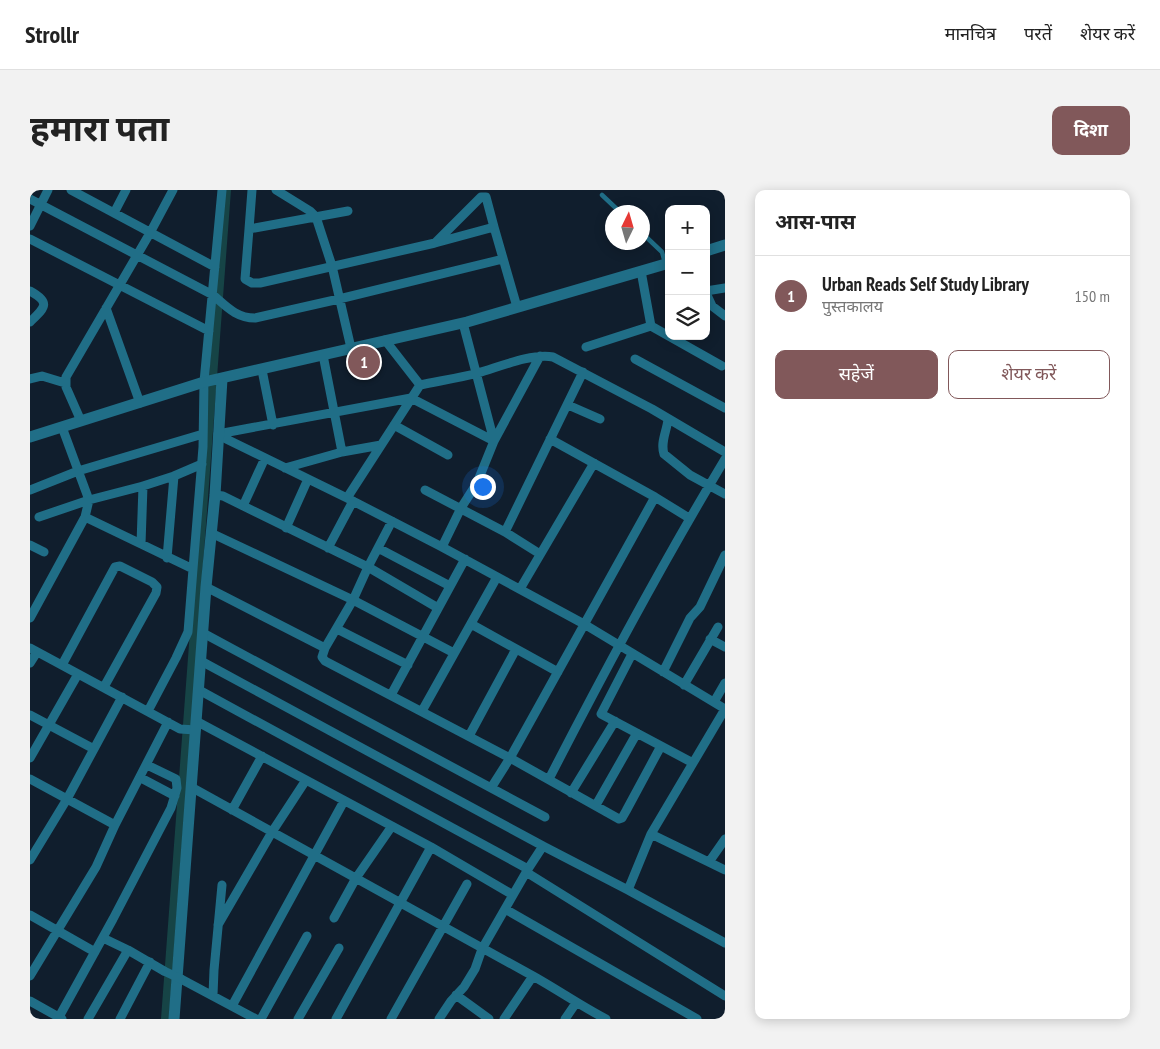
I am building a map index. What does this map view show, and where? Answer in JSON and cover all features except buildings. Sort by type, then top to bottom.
[{"type":"street","points":[[30,226],[48,190]]},
{"type":"street","points":[[71,190],[86,194],[114,213],[215,266]]},
{"type":"street","points":[[114,213],[126,190]]},
{"type":"street","points":[[80,421],[65,383],[68,371],[137,256],[172,190]]},
{"type":"street","points":[[148,711],[188,632],[202,464],[205,382],[222,190]]},
{"type":"street","points":[[252,190],[245,279],[260,283],[435,243],[494,227]]},
{"type":"street","points":[[276,190],[316,216],[332,266],[351,348]]},
{"type":"street","points":[[435,243],[482,196],[487,198],[517,307]]},
{"type":"street","points":[[30,199],[213,295],[236,315],[255,318],[503,259]]},
{"type":"street","points":[[249,228],[348,211]]},
{"type":"street","points":[[30,239],[209,331]]},
{"type":"street","points":[[710,250],[725,246]]},
{"type":"street","points":[[30,437],[205,382],[462,323],[665,264]]},
{"type":"street","points":[[641,271],[651,326]]},
{"type":"street","points":[[710,291],[725,288]]},
{"type":"street","points":[[30,291],[43,299],[44,302],[42,310],[30,322]]},
{"type":"street","points":[[707,295],[712,306],[725,316]]},
{"type":"street","points":[[106,308],[140,403]]},
{"type":"street","points":[[462,323],[494,441]]},
{"type":"street","points":[[586,347],[651,326],[722,366]]},
{"type":"street","points":[[385,340],[420,385]]},
{"type":"street","points":[[323,355],[342,452]]},
{"type":"street","points":[[442,547],[461,508],[476,483],[494,441],[540,356]]},
{"type":"street","points":[[328,548],[350,500],[381,445],[420,385],[540,356],[554,357],[725,452]]},
{"type":"street","points":[[634,359],[725,408]]},
{"type":"street","points":[[262,370],[273,425]]},
{"type":"street","points":[[505,532],[583,372]]},
{"type":"street","points":[[30,379],[42,376],[65,383]]},
{"type":"street","points":[[174,1019],[194,727],[199,690],[215,495],[221,379]]},
{"type":"street","points":[[218,435],[410,398],[494,441]]},
{"type":"street","points":[[568,404],[600,419]]},
{"type":"street","points":[[668,419],[668,427],[664,439],[664,454],[686,472],[725,494]]},
{"type":"street","points":[[394,425],[448,454]]},
{"type":"street","points":[[30,618],[85,517],[89,500],[62,427]]},
{"type":"street","points":[[30,490],[78,471],[203,434]]},
{"type":"street","points":[[218,435],[465,559],[584,624],[725,709],[652,834],[628,890]]},
{"type":"street","points":[[550,439],[655,496],[689,518]]},
{"type":"street","points":[[285,468],[342,452],[381,445]]},
{"type":"street","points":[[243,506],[265,458]]},
{"type":"street","points":[[549,779],[618,646],[689,518],[725,459]]},
{"type":"street","points":[[520,589],[594,463]]},
{"type":"street","points":[[39,517],[89,500],[174,476],[202,464]]},
{"type":"street","points":[[168,558],[174,476]]},
{"type":"street","points":[[286,528],[308,479]]},
{"type":"street","points":[[141,544],[143,486]]},
{"type":"street","points":[[425,490],[505,532],[540,554]]},
{"type":"street","points":[[215,495],[223,496],[368,567],[438,608]]},
{"type":"street","points":[[491,788],[510,758],[655,496]]},
{"type":"street","points":[[85,517],[193,569]]},
{"type":"street","points":[[392,521],[337,629],[325,648],[322,655],[325,661],[549,779],[616,818],[622,818],[661,746]]},
{"type":"street","points":[[211,533],[352,600],[454,653]]},
{"type":"street","points":[[30,545],[44,552]]},
{"type":"street","points":[[378,548],[450,586]]},
{"type":"street","points":[[663,672],[690,618],[700,607],[725,555]]},
{"type":"street","points":[[391,695],[465,559]]},
{"type":"street","points":[[62,665],[115,567],[120,566],[152,582],[157,587],[156,594],[104,688]]},
{"type":"street","points":[[422,711],[497,577]]},
{"type":"street","points":[[206,587],[325,648]]},
{"type":"street","points":[[471,624],[558,672]]},
{"type":"street","points":[[684,685],[718,627]]},
{"type":"street","points":[[337,629],[408,665]]},
{"type":"street","points":[[203,632],[544,817]]},
{"type":"street","points":[[710,639],[725,647]]},
{"type":"street","points":[[469,736],[516,649]]},
{"type":"street","points":[[30,663],[33,650],[180,729],[194,727],[262,756],[392,826],[513,895]]},
{"type":"street","points":[[632,654],[601,714],[693,764]]},
{"type":"street","points":[[201,661],[725,943]]},
{"type":"street","points":[[30,758],[78,674]]},
{"type":"street","points":[[714,702],[725,683]]},
{"type":"street","points":[[199,690],[527,870],[725,996]]},
{"type":"street","points":[[30,860],[67,799],[122,697]]},
{"type":"street","points":[[30,715],[94,749]]},
{"type":"street","points":[[571,793],[615,721]]},
{"type":"street","points":[[30,976],[96,867],[115,825],[168,722]]},
{"type":"street","points":[[596,805],[637,733]]},
{"type":"street","points":[[232,810],[262,756]]},
{"type":"street","points":[[30,1001],[60,1018],[171,808],[178,783],[176,779],[147,765]]},
{"type":"street","points":[[140,778],[175,796]]},
{"type":"street","points":[[30,779],[115,825]]},
{"type":"street","points":[[218,925],[272,832],[306,780]]},
{"type":"street","points":[[191,787],[443,925],[606,1019]]},
{"type":"street","points":[[232,1006],[344,800]]},
{"type":"street","points":[[334,918],[356,878],[392,826]]},
{"type":"street","points":[[652,834],[725,870]]},
{"type":"street","points":[[709,862],[725,839]]},
{"type":"street","points":[[439,1019],[446,1007],[464,987],[475,969],[482,949],[527,870],[543,846]]},
{"type":"street","points":[[336,1019],[431,848]]},
{"type":"street","points":[[392,1019],[467,884]]},
{"type":"street","points":[[213,995],[222,885]]},
{"type":"street","points":[[506,909],[698,1019]]},
{"type":"street","points":[[30,915],[95,952]]},
{"type":"street","points":[[261,1019],[307,936]]},
{"type":"street","points":[[103,938],[256,1019]]},
{"type":"street","points":[[298,1019],[339,948]]},
{"type":"street","points":[[88,1019],[128,950]]},
{"type":"street","points":[[120,1019],[150,962]]},
{"type":"street","points":[[504,1019],[533,976]]},
{"type":"street","points":[[456,996],[489,1019]]},
{"type":"street","points":[[564,1019],[576,1003]]},
{"type":"lane","points":[[602,195],[613,205]]},
{"type":"lane","points":[[650,241],[662,252],[665,259]]},
{"type":"waterway","points":[[165,1019],[227,190]]},
{"type":"place","name":"Urban Reads Self Study Library","points":[[364,362]]}]
